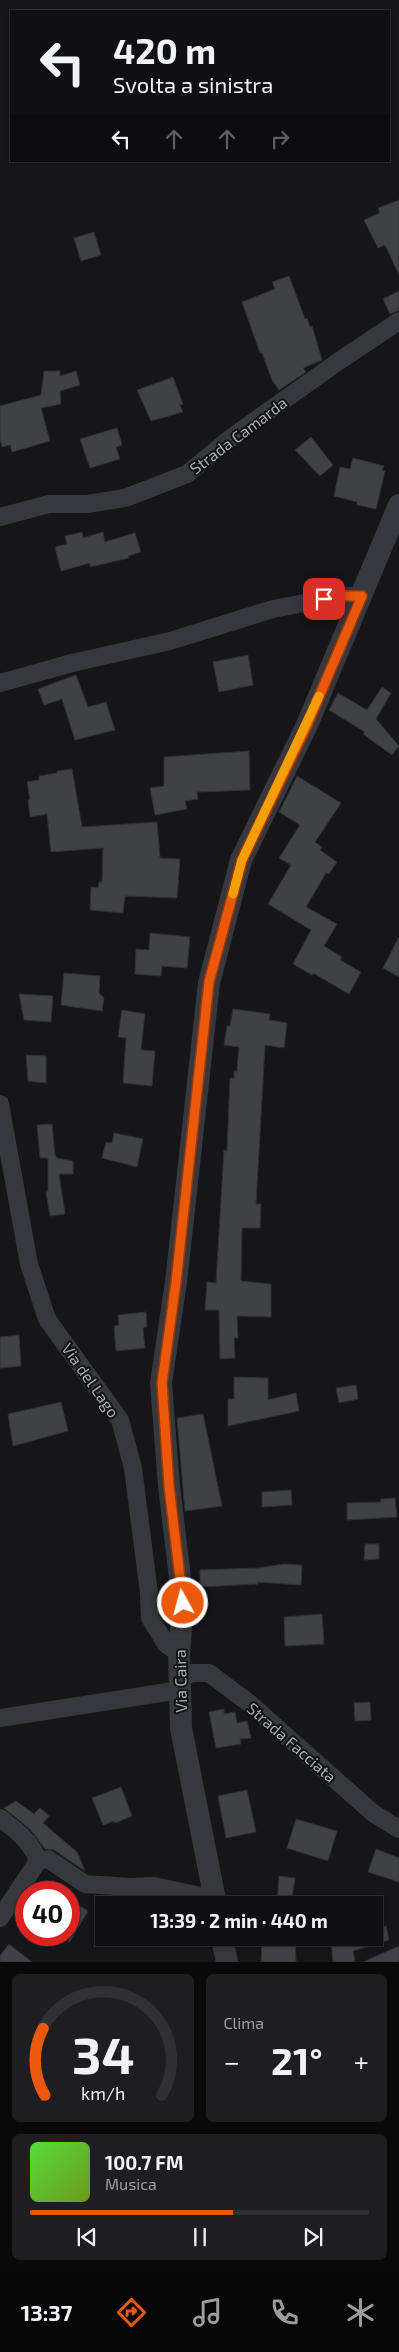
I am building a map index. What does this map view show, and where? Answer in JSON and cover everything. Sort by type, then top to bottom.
[{"type":"street","name":"Strada Camarda","points":[[0,516],[49,504],[87,504],[125,498],[187,474],[232,436],[399,321]]},
{"type":"street","name":"Via Caira","points":[[214,1896],[181,1728],[179,1653],[183,1603],[169,1486],[162,1383],[176,1282],[209,982],[242,860],[307,725],[399,505]]},
{"type":"street","points":[[0,683],[72,663],[170,641],[273,609],[341,596],[362,596]]},
{"type":"street","name":"Via del Lago","points":[[0,1104],[29,1264],[47,1319],[120,1420],[133,1468],[149,1592],[150,1618],[166,1644],[179,1653]]},
{"type":"street","name":"Strada Facciata","points":[[0,1718],[179,1683],[193,1673],[209,1673],[249,1703],[373,1813],[399,1829]]},
{"type":"street","points":[[0,1818],[27,1841],[34,1849],[38,1861]]},
{"type":"street","points":[[0,1918],[38,1861],[48,1859],[85,1884],[129,1887],[154,1886],[196,1896]]},
{"type":"street","points":[[224,1946],[227,1962]]},
{"type":"building","points":[[399,200],[399,275],[385,245],[378,248],[364,220],[380,213],[378,208]]},
{"type":"building","points":[[94,232],[101,255],[81,261],[74,238]]},
{"type":"building","points":[[289,276],[305,319],[307,318],[310,327],[312,326],[322,360],[303,368],[306,372],[279,390],[272,380],[262,353],[260,353],[242,302],[275,289],[272,282]]},
{"type":"building","points":[[399,291],[399,310],[390,314],[383,299]]},
{"type":"building","points":[[44,371],[60,371],[60,376],[76,371],[80,385],[60,391],[61,404],[41,408],[50,441],[12,452],[10,445],[2,447],[0,438],[0,406],[41,395]]},
{"type":"building","points":[[173,377],[183,404],[180,405],[183,412],[151,421],[137,390]]},
{"type":"building","points":[[117,428],[122,445],[116,447],[120,459],[90,468],[80,439]]},
{"type":"building","points":[[311,437],[333,465],[320,476],[295,450]]},
{"type":"building","points":[[353,458],[384,466],[382,470],[385,471],[376,509],[357,505],[357,502],[334,496],[340,467],[350,469]]},
{"type":"building","points":[[82,532],[83,538],[103,532],[105,542],[135,533],[141,552],[128,556],[129,558],[90,567],[90,563],[61,571],[55,547],[67,544],[65,536]]},
{"type":"building","points":[[248,655],[253,685],[219,692],[213,662]]},
{"type":"building","points":[[76,675],[88,707],[106,702],[115,730],[75,740],[62,699],[44,705],[38,689]]},
{"type":"building","points":[[382,687],[391,693],[376,719],[399,746],[392,755],[363,734],[365,732],[329,710],[338,693],[367,710]]},
{"type":"building","points":[[249,751],[250,790],[197,792],[198,799],[185,801],[187,809],[155,815],[150,788],[164,786],[164,757]]},
{"type":"building","points":[[72,769],[82,827],[157,822],[160,858],[180,859],[177,898],[125,896],[123,913],[90,910],[91,887],[98,888],[99,882],[102,882],[103,848],[51,852],[47,814],[30,817],[28,800],[30,799],[27,782],[39,780],[39,776]]},
{"type":"building","points":[[297,776],[341,803],[315,842],[322,847],[320,850],[337,862],[329,874],[326,873],[306,907],[337,924],[324,946],[342,957],[340,960],[361,972],[349,994],[313,973],[312,975],[293,964],[311,930],[268,904],[291,865],[279,858],[300,825],[279,812]]},
{"type":"building","points":[[150,933],[190,937],[187,968],[162,966],[161,976],[135,974],[136,949],[149,950]]},
{"type":"building","points":[[399,937],[399,977],[383,968]]},
{"type":"building","points":[[64,973],[100,976],[99,993],[104,998],[102,1011],[61,1005]]},
{"type":"building","points":[[19,994],[53,996],[51,1022],[24,1020]]},
{"type":"building","points":[[233,1009],[270,1014],[269,1020],[287,1023],[284,1048],[265,1045],[256,1204],[261,1204],[260,1228],[242,1228],[241,1281],[271,1284],[271,1317],[237,1316],[238,1338],[234,1338],[235,1358],[220,1359],[219,1310],[205,1310],[207,1282],[216,1283],[224,1150],[227,1151],[230,1078],[234,1078],[234,1071],[237,1071],[239,1047],[224,1045],[227,1026],[230,1026]]},
{"type":"building","points":[[122,1010],[145,1014],[141,1050],[155,1051],[152,1086],[123,1083],[126,1038],[118,1037]]},
{"type":"building","points":[[26,1055],[46,1056],[46,1083],[28,1081]]},
{"type":"building","points":[[52,1124],[55,1155],[57,1158],[73,1161],[73,1174],[59,1174],[65,1214],[50,1216],[46,1192],[48,1191],[48,1158],[40,1158],[37,1125]]},
{"type":"building","points":[[114,1133],[143,1139],[137,1167],[102,1158],[106,1142],[112,1143]]},
{"type":"building","points":[[146,1312],[147,1327],[143,1328],[145,1348],[116,1351],[114,1326],[119,1325],[118,1315]]},
{"type":"building","points":[[19,1335],[21,1366],[0,1368],[0,1337]]},
{"type":"building","points":[[234,1377],[268,1378],[268,1400],[296,1393],[299,1411],[228,1426],[228,1399],[234,1399]]},
{"type":"building","points":[[356,1385],[358,1399],[339,1403],[336,1388]]},
{"type":"building","points":[[61,1402],[68,1431],[13,1446],[8,1414]]},
{"type":"building","points":[[203,1414],[222,1506],[185,1511],[177,1418]]},
{"type":"building","points":[[291,1490],[292,1505],[262,1507],[262,1492]]},
{"type":"building","points":[[395,1498],[397,1517],[347,1520],[347,1503],[381,1502],[381,1499]]},
{"type":"building","points":[[365,1544],[379,1544],[379,1559],[364,1560]]},
{"type":"building","points":[[284,1564],[302,1565],[301,1585],[258,1582],[258,1584],[200,1587],[200,1570],[258,1568]]},
{"type":"building","points":[[322,1614],[324,1644],[285,1646],[284,1617]]},
{"type":"building","points":[[370,1702],[371,1720],[355,1721],[354,1703]]},
{"type":"building","points":[[224,1709],[224,1714],[235,1712],[237,1723],[247,1721],[251,1738],[240,1739],[241,1744],[216,1748],[209,1712]]},
{"type":"building","points":[[121,1787],[132,1816],[115,1823],[114,1821],[103,1825],[92,1798]]},
{"type":"building","points":[[247,1790],[256,1832],[226,1838],[218,1796]]},
{"type":"building","points":[[16,1801],[34,1814],[40,1808],[49,1816],[43,1823],[77,1852],[85,1871],[54,1850],[45,1849],[30,1829],[4,1808]]},
{"type":"building","points":[[296,1819],[337,1831],[328,1861],[287,1848]]},
{"type":"building","points":[[376,1849],[399,1858],[399,1882],[368,1872]]},
{"type":"building","points":[[279,1876],[295,1878],[292,1896],[278,1896]]},
{"type":"building","points":[[80,1906],[88,1911],[80,1924]]},
{"type":"building","points":[[386,1926],[389,1940],[383,1942],[383,1927]]},
{"type":"building","points":[[9,1944],[32,1962],[0,1962],[0,1956]]},
{"type":"building","points":[[262,1946],[295,1946],[296,1962],[261,1962]]},
{"type":"building","points":[[332,1946],[369,1946],[353,1951],[355,1962],[333,1962]]},
{"type":"building","points":[[399,1946],[399,1962],[363,1962]]},
{"type":"slow traffic","points":[[233,894],[242,860],[319,696]]},
{"type":"route","points":[[183,1603],[169,1486],[162,1383],[176,1282],[209,982],[242,860],[307,725],[362,596],[341,596],[324,599]]}]
